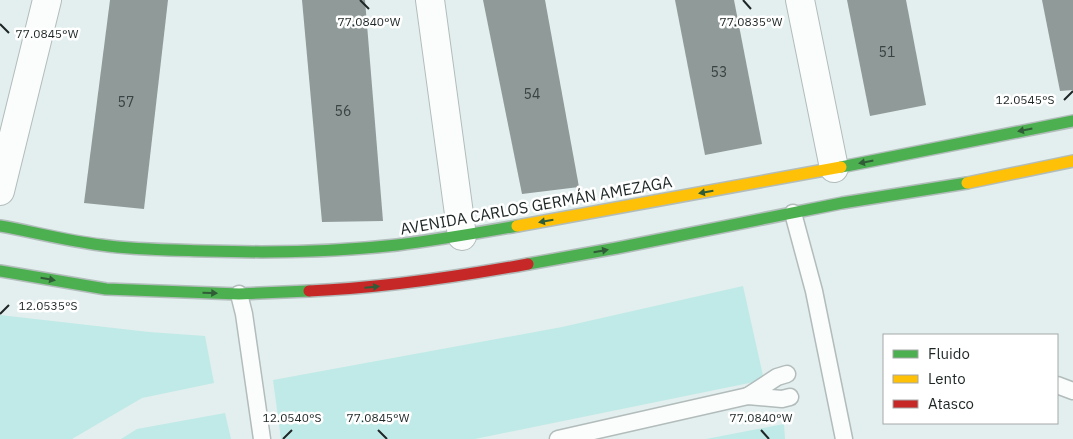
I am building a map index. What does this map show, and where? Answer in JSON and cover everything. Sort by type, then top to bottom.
[{"type":"main road","name":"AVENIDA CARLOS GERMÁN AMEZAGA","points":[[0,226],[100,245],[230,252],[360,249],[462,236],[835,172],[1073,121]]},
{"type":"main road","points":[[0,271],[106,289],[239,294],[352,289],[460,276],[617,248],[792,213],[841,199],[959,185],[1073,161]]},
{"type":"street","points":[[0,191],[47,0]]},
{"type":"street","points":[[430,0],[462,236]]},
{"type":"street","points":[[800,0],[835,172]]},
{"type":"lane","points":[[792,213],[814,291],[844,439]]},
{"type":"lane","points":[[239,294],[244,314],[262,439]]},
{"type":"lane","points":[[748,396],[777,377],[787,374]]},
{"type":"lane","points":[[1058,385],[1073,391]]},
{"type":"lane","points":[[558,439],[748,396],[782,399],[790,397]]},
{"type":"shaded area","points":[[743,286],[764,380],[475,439],[281,439],[273,380],[562,327]]},
{"type":"shaded area","points":[[0,315],[149,332],[205,336],[214,383],[142,398],[72,439],[0,439]]},
{"type":"shaded area","points":[[225,413],[231,439],[121,439],[137,429]]},
{"type":"shaded area","points":[[784,424],[785,439],[706,439]]},
{"type":"building","points":[[110,0],[168,0],[144,209],[84,203]]},
{"type":"building","points":[[302,0],[365,0],[383,221],[322,222]]},
{"type":"building","points":[[483,0],[545,0],[579,187],[522,194]]},
{"type":"building","points":[[675,0],[734,0],[762,144],[705,155]]},
{"type":"building","points":[[847,0],[906,0],[926,105],[870,116]]},
{"type":"building","points":[[1042,0],[1073,0],[1073,90],[1060,91]]},
{"type":"traffic: fast","points":[[841,167],[1073,121]]},
{"type":"traffic: fast","points":[[528,264],[842,203],[967,183]]},
{"type":"traffic: fast","points":[[0,226],[114,247],[154,250],[254,252],[326,251],[397,245],[517,226]]},
{"type":"traffic: fast","points":[[0,271],[106,289],[239,294],[309,291]]},
{"type":"traffic: slow","points":[[967,183],[1073,161]]},
{"type":"traffic: slow","points":[[517,226],[841,167]]},
{"type":"traffic: jam","points":[[309,291],[419,281],[528,264]]}]
